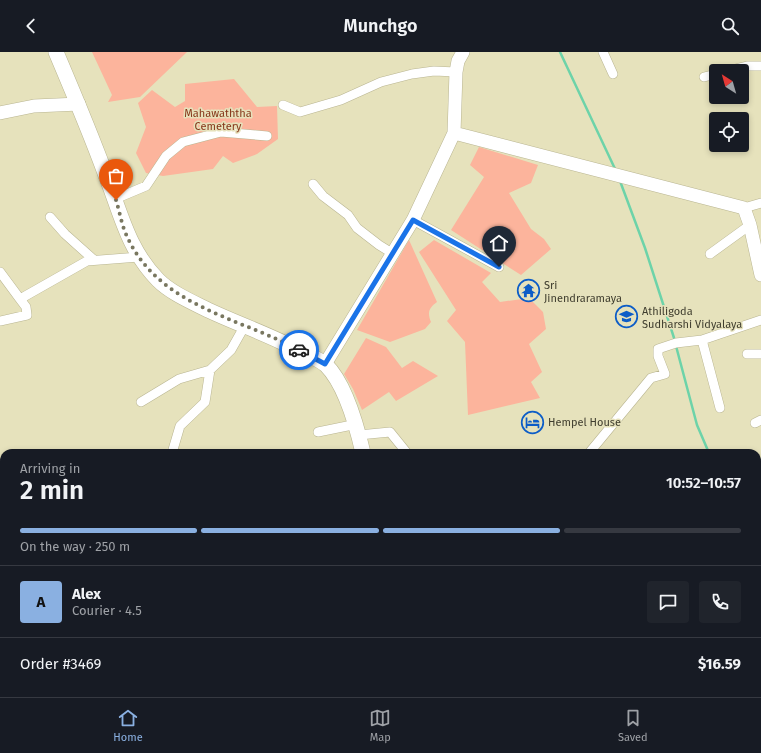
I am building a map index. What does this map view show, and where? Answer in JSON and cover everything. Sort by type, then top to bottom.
[{"type":"main road","points":[[56,52],[116,200],[125,232],[139,257],[159,281],[191,302],[244,327],[277,338],[325,364],[335,377],[358,429],[362,449]]},
{"type":"street","points":[[325,364],[413,220],[454,133],[456,72],[458,61],[463,52]]},
{"type":"street","points":[[603,52],[613,74]]},
{"type":"street","points":[[749,66],[761,66]]},
{"type":"street","points":[[283,105],[300,112],[341,100],[381,82],[412,74],[434,71],[456,72]]},
{"type":"street","points":[[704,77],[709,76]]},
{"type":"street","points":[[0,113],[34,106],[78,104]]},
{"type":"street","points":[[116,200],[146,186],[166,156],[183,142],[221,132],[267,136]]},
{"type":"street","points":[[454,133],[744,208],[761,204]]},
{"type":"street","points":[[313,184],[323,196],[348,215],[357,228],[392,253]]},
{"type":"street","points":[[744,208],[750,225],[761,275]]},
{"type":"street","points":[[50,217],[65,234],[94,260]]},
{"type":"street","points":[[413,220],[499,267]]},
{"type":"street","points":[[710,254],[750,225]]},
{"type":"street","points":[[20,299],[87,262],[94,260],[139,257]]},
{"type":"street","points":[[0,272],[26,307],[27,315],[0,321]]},
{"type":"street","points":[[592,449],[651,378],[665,374],[658,349],[676,343],[702,340],[761,320]]},
{"type":"street","points":[[141,402],[179,379],[210,370],[230,350],[244,327]]},
{"type":"street","points":[[702,340],[720,408]]},
{"type":"street","points":[[747,354],[761,354]]},
{"type":"street","points":[[173,449],[180,426],[205,402],[210,370]]},
{"type":"street","points":[[318,432],[358,429],[390,432],[404,449]]},
{"type":"green space","points":[[92,52],[187,52],[140,97],[108,102],[112,95]]},
{"type":"green space","name":"Mahawaththa Cemetery","points":[[234,79],[257,107],[277,106],[278,139],[257,154],[233,163],[223,156],[213,169],[163,176],[146,173],[136,153],[146,127],[138,103],[152,90],[175,107],[185,101],[185,84]]},
{"type":"green space","points":[[479,147],[538,165],[531,183],[509,193],[531,229],[544,239],[551,249],[521,275],[451,230],[484,177],[470,165]]},
{"type":"green space","points":[[409,240],[437,302],[430,310],[429,316],[431,322],[425,329],[390,342],[357,330]]},
{"type":"green space","points":[[434,240],[491,273],[482,282],[500,302],[529,298],[543,312],[546,329],[529,344],[542,372],[531,382],[540,398],[468,415],[465,342],[447,321],[456,310],[419,252]]},
{"type":"green space","points":[[366,338],[386,347],[402,368],[413,361],[438,376],[396,401],[389,392],[362,410],[353,389],[344,374]]},
{"type":"waterway","points":[[560,52],[616,171]]},
{"type":"waterway","points":[[620,181],[645,248],[675,341]]},
{"type":"waterway","points":[[676,346],[697,425],[707,449]]},
{"type":"way so far","points":[[116,200],[125,232],[139,257],[159,281],[191,302],[244,327],[277,338],[299,350]]},
{"type":"place","name":"Sri Jinendraramaya","points":[[529,291]]},
{"type":"place","name":"Athiligoda Sudharshi Vidyalaya","points":[[626,317]]},
{"type":"place","name":"Hempel House","points":[[532,422]]},
{"type":"route","points":[[299,350],[325,364],[413,220],[499,267]]}]
